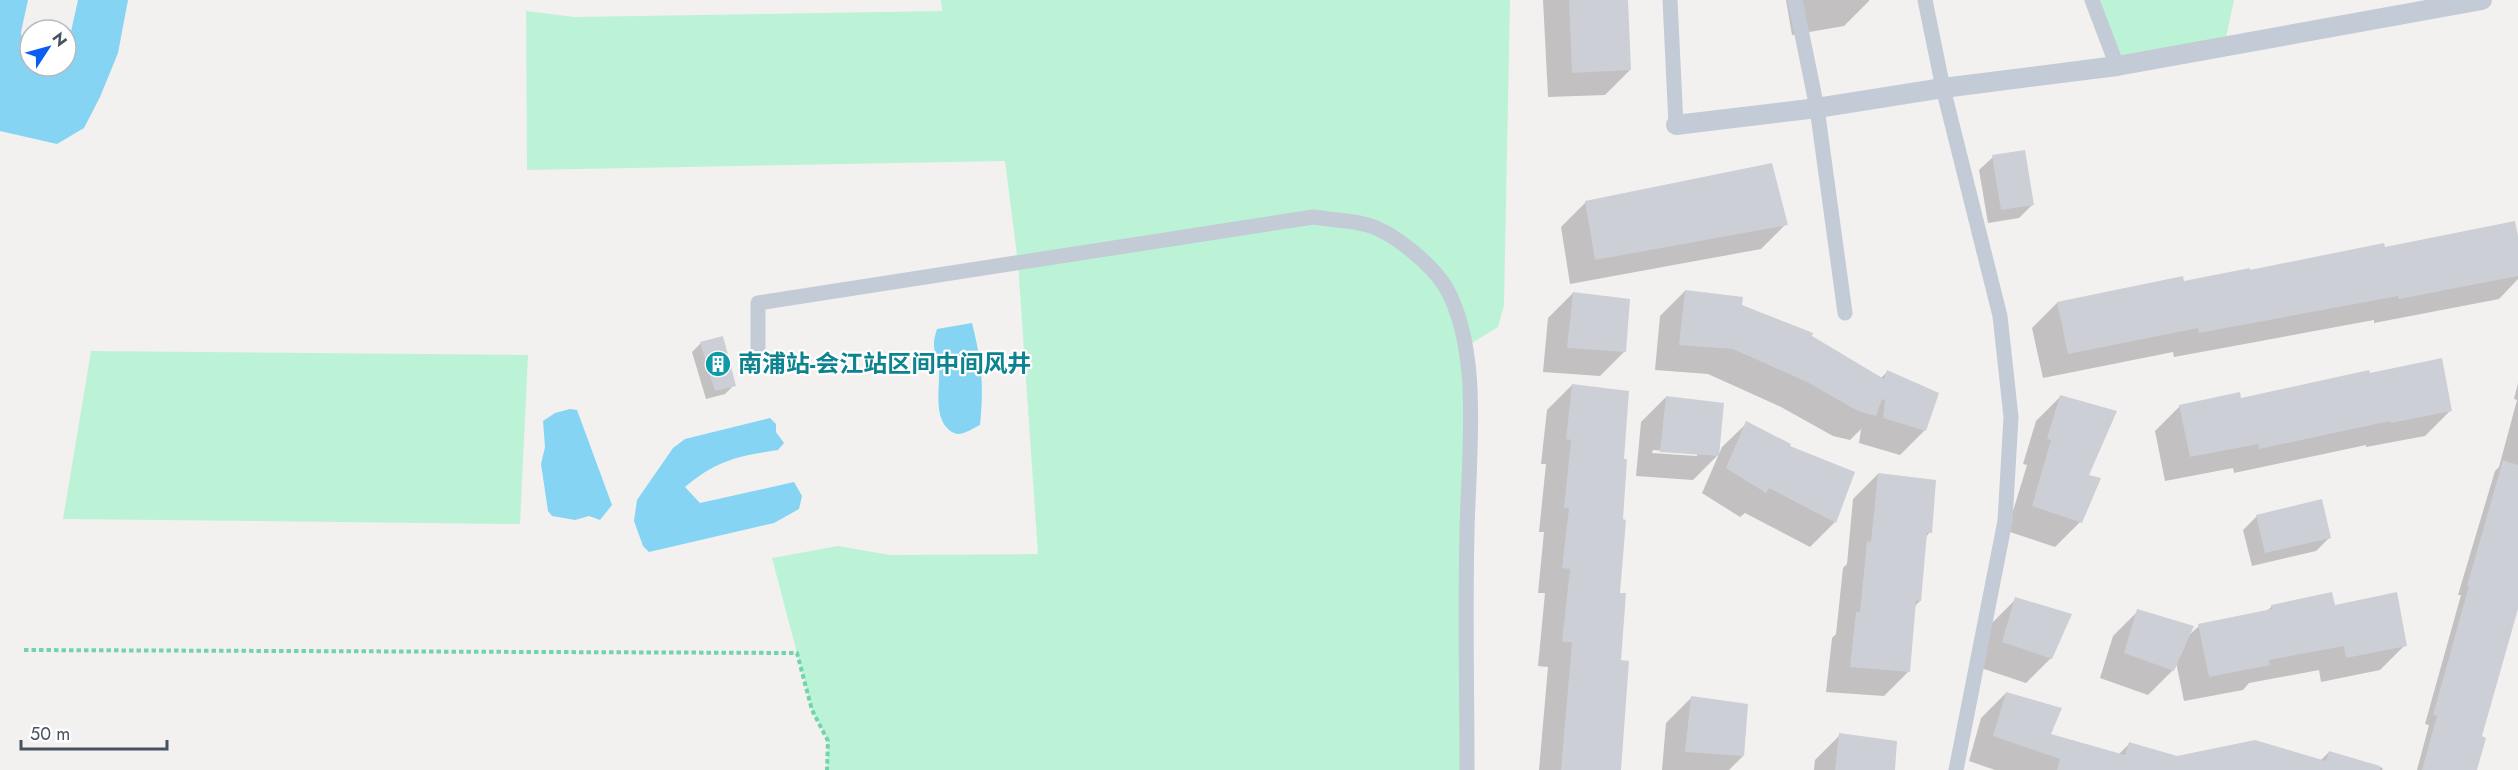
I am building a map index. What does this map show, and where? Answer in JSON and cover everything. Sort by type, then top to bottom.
[{"type":"street","points":[[1670,0],[1676,126],[2116,66],[2482,0]]},
{"type":"street","points":[[1795,0],[1817,108],[1845,312]]},
{"type":"street","points":[[1925,0],[1942,88],[2000,316],[2012,417],[2005,521],[1956,770]]},
{"type":"street","points":[[2092,0],[2116,66]]},
{"type":"street","points":[[758,352],[758,303],[1313,217],[1372,226],[1409,248],[1432,269],[1446,287],[1462,330],[1471,393],[1467,534],[1467,770]]},
{"type":"path","points":[[24,650],[797,653],[812,710],[828,741],[827,770]]},
{"type":"green space","points":[[941,0],[1510,0],[1504,305],[1498,327],[1464,348],[1470,770],[827,770],[828,741],[812,710],[772,558],[838,546],[890,555],[1038,554],[1018,263],[1005,161],[527,170],[526,11],[575,17],[942,11]]},
{"type":"green space","points":[[2092,0],[2234,0],[2224,47],[2117,66]]},
{"type":"green space","points":[[91,351],[528,355],[520,524],[63,519]]},
{"type":"water","points":[[0,0],[28,0],[24,18],[18,18],[18,78],[78,78],[78,18],[74,18],[78,0],[128,0],[118,53],[84,128],[57,144],[0,131]]},
{"type":"water","points":[[972,323],[981,374],[980,425],[957,434],[947,428],[940,413],[939,371],[934,342],[937,329]]},
{"type":"water","points":[[570,409],[577,410],[612,505],[600,520],[589,516],[575,520],[552,516],[548,511],[541,464],[545,447],[543,421],[555,413]]},
{"type":"water","points":[[770,418],[776,424],[776,432],[784,443],[778,450],[728,461],[707,471],[685,487],[700,503],[794,482],[802,496],[799,509],[774,523],[649,552],[643,546],[634,521],[637,500],[673,448],[685,439]]},
{"type":"building","points":[[1569,0],[1628,0],[1631,70],[1572,73]]},
{"type":"building","points":[[2025,150],[2034,205],[2001,210],[1992,155]]},
{"type":"building","points":[[1772,163],[1788,225],[1595,260],[1585,201]]},
{"type":"building","points":[[2515,221],[2518,236],[2518,276],[2199,333],[2198,328],[2068,354],[2057,302],[2183,276],[2184,281],[2384,243],[2385,247]]},
{"type":"building","points":[[1685,290],[1743,297],[1742,305],[1813,333],[1812,336],[1884,379],[1887,370],[1939,393],[1926,431],[1883,418],[1885,400],[1882,399],[1876,416],[1858,411],[1807,382],[1733,349],[1679,345]]},
{"type":"building","points":[[1573,292],[1630,299],[1626,352],[1567,348]]},
{"type":"building","name":"南浦站-会江站区间中间风井","points":[[723,336],[736,386],[715,391],[700,342]]},
{"type":"building","points":[[2442,358],[2452,411],[2391,423],[2390,421],[2259,449],[2258,444],[2190,457],[2179,405],[2240,392],[2241,398],[2369,370],[2370,373]]},
{"type":"building","points":[[1572,384],[1629,391],[1624,459],[1627,459],[1623,519],[1626,520],[1620,593],[1626,593],[1621,660],[1629,661],[1621,770],[1561,770],[1572,642],[1562,642],[1570,569],[1562,568],[1569,508],[1564,508],[1571,440],[1566,439]]},
{"type":"building","points":[[2060,395],[2117,411],[2089,475],[2101,478],[2082,523],[2032,506],[2051,440],[2047,439]]},
{"type":"building","points":[[1666,396],[1724,403],[1719,456],[1660,452]]},
{"type":"building","points":[[1746,421],[1791,444],[1790,446],[1855,472],[1836,523],[1769,488],[1766,493],[1726,468]]},
{"type":"building","points":[[2503,460],[2518,465],[2518,609],[2482,736],[2486,738],[2477,770],[2422,770],[2437,716],[2433,715]]},
{"type":"building","points":[[1878,473],[1936,480],[1932,533],[1927,533],[1921,601],[1916,601],[1910,672],[1850,667],[1856,612],[1860,612],[1867,541],[1871,542]]},
{"type":"building","points":[[2322,499],[2331,538],[2265,553],[2256,515]]},
{"type":"building","points":[[2332,592],[2335,605],[2397,592],[2407,646],[2346,658],[2344,646],[2269,660],[2270,665],[2209,677],[2198,624],[2272,609],[2271,605]]},
{"type":"building","points":[[2015,597],[2072,614],[2052,659],[2002,642]]},
{"type":"building","points":[[2137,609],[2194,626],[2174,671],[2124,653]]},
{"type":"building","points":[[2006,692],[2062,708],[2051,734],[2125,755],[2129,742],[2177,756],[2255,740],[2326,761],[2329,751],[2380,766],[2380,770],[2057,770],[2060,759],[1993,736]]},
{"type":"building","points":[[1691,696],[1748,704],[1744,756],[1685,752]]},
{"type":"building","points":[[1839,733],[1897,741],[1895,770],[1835,770]]},
{"type":"place","name":"南浦站-会江站区间中间风井","points":[[718,364]]}]
